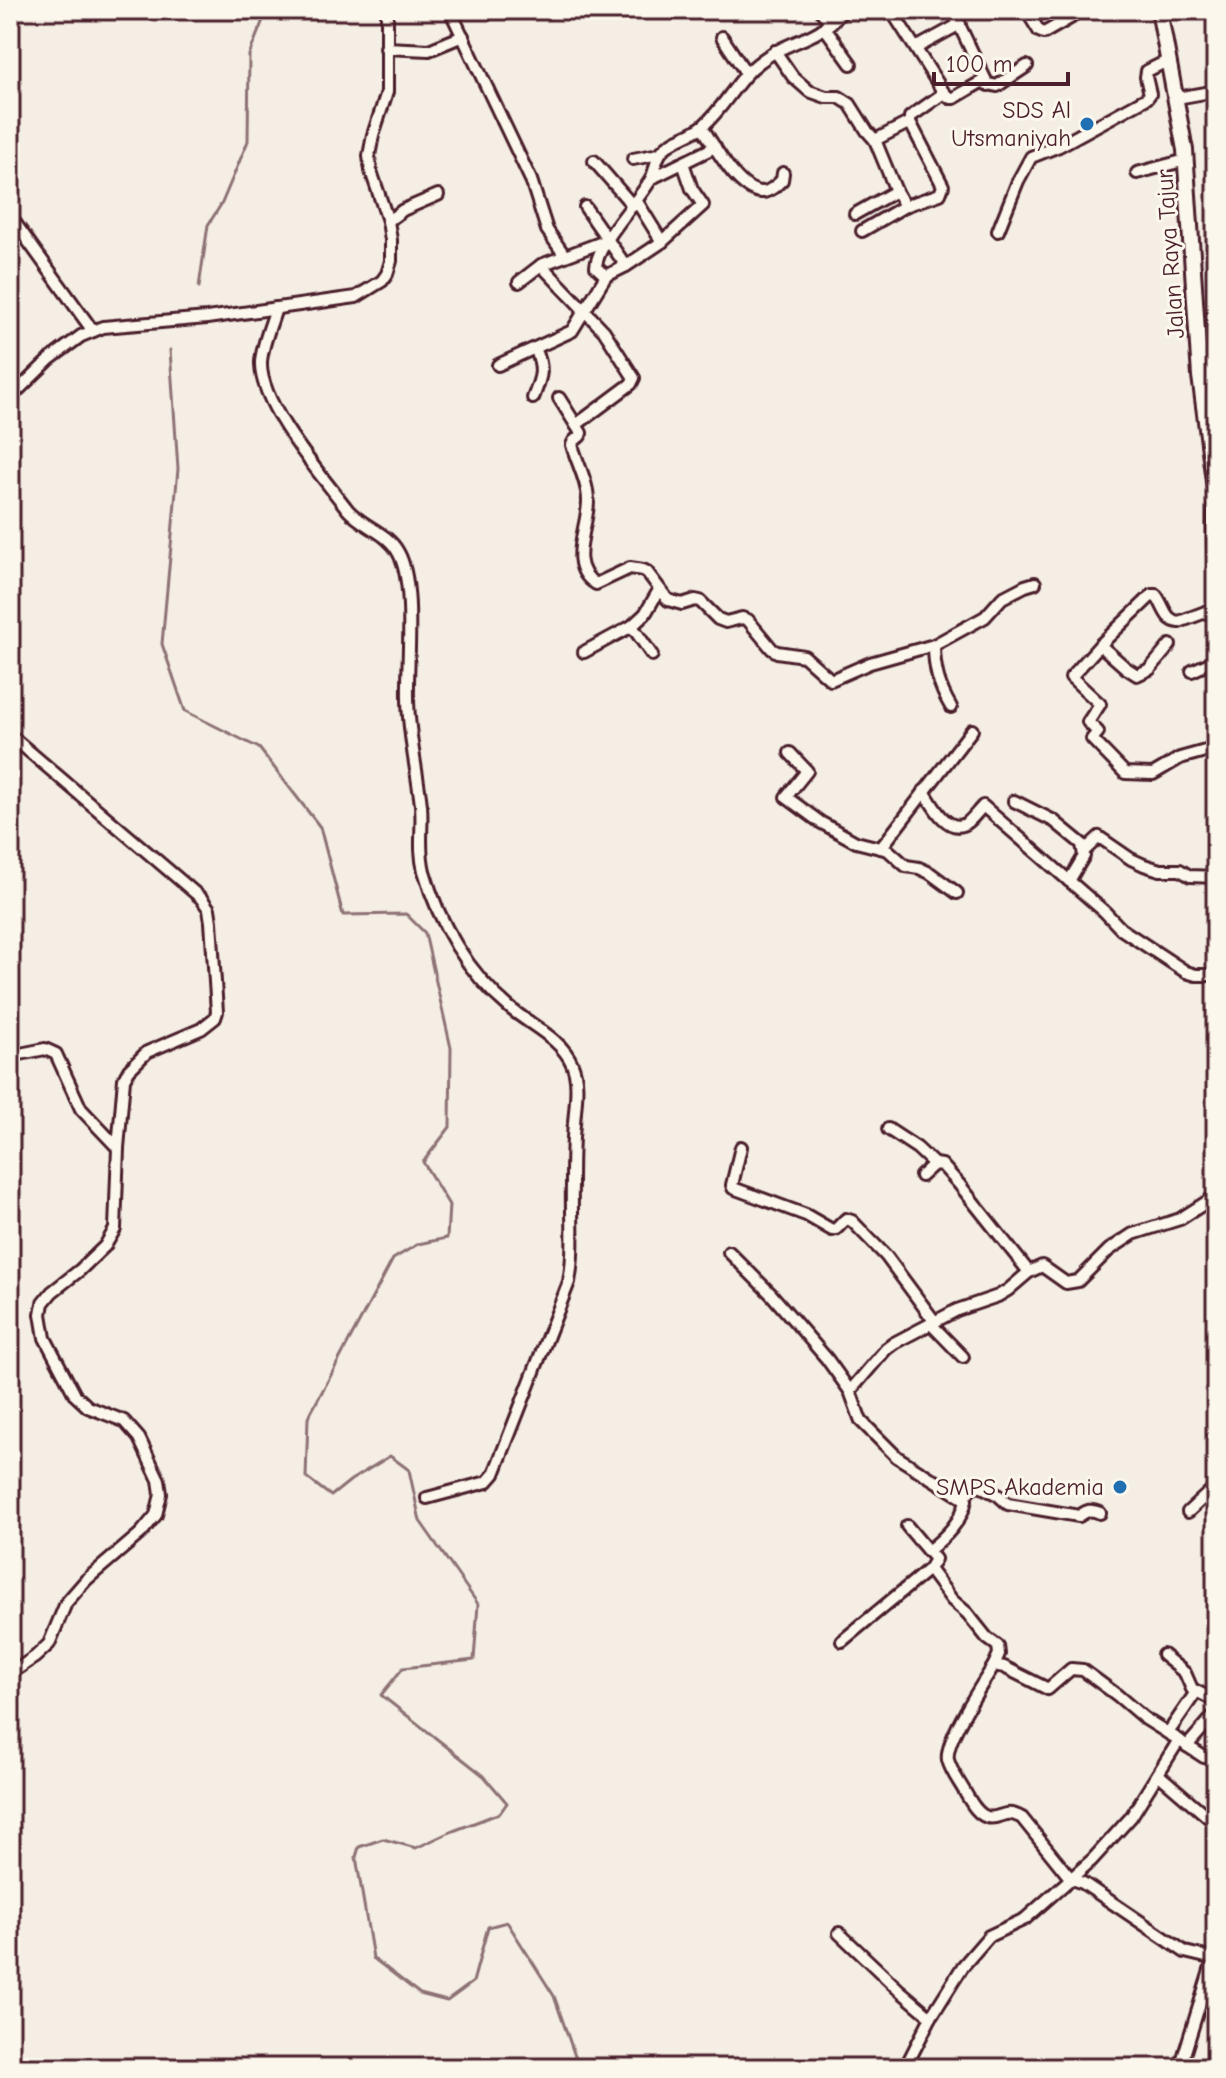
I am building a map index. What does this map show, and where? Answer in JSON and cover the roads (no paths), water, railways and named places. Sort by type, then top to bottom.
[{"type":"main road","name":"Jalan Raya Tajur","points":[[1159,10],[1186,160],[1200,376],[1216,496]]},
{"type":"main road","points":[[1216,506],[1216,556]]},
{"type":"street","points":[[10,398],[50,359],[81,336],[103,327],[207,318],[356,297],[375,286],[387,274],[391,261],[391,240],[369,156],[387,92],[387,10]]},
{"type":"street","points":[[450,10],[531,180],[547,230],[565,256]]},
{"type":"street","points":[[820,10],[851,64]]},
{"type":"street","points":[[633,159],[659,154],[675,141],[702,127],[746,73],[775,51],[828,25],[844,10]]},
{"type":"street","points":[[891,10],[950,98],[981,82],[997,86],[1027,66]]},
{"type":"street","points":[[952,10],[988,85]]},
{"type":"street","points":[[1026,10],[1039,31],[1044,33],[1072,17]]},
{"type":"street","points":[[916,48],[960,24]]},
{"type":"street","points":[[386,48],[429,50],[463,36]]},
{"type":"street","points":[[722,37],[746,73]]},
{"type":"street","points":[[775,51],[793,77],[809,91],[826,97],[839,97],[850,104],[875,140],[905,206]]},
{"type":"street","points":[[998,231],[1030,158],[1059,146],[1147,98],[1150,94],[1147,71],[1169,60]]},
{"type":"street","points":[[1177,98],[1216,91]]},
{"type":"street","points":[[862,231],[905,206],[940,194],[943,186],[910,117],[944,93]]},
{"type":"street","points":[[875,140],[910,122]]},
{"type":"street","points":[[702,127],[746,187],[762,193],[770,190],[782,180],[783,173]]},
{"type":"street","points":[[652,178],[715,147]]},
{"type":"street","points":[[606,276],[596,267],[596,260],[652,178],[659,154]]},
{"type":"street","points":[[1137,173],[1186,160]]},
{"type":"street","points":[[594,161],[634,203],[662,242]]},
{"type":"street","points":[[498,365],[572,331],[606,276],[662,242],[703,205],[692,189],[683,163]]},
{"type":"street","points":[[855,214],[896,191]]},
{"type":"street","points":[[388,221],[403,210],[438,195]]},
{"type":"street","points":[[874,204],[883,219]]},
{"type":"street","points":[[585,207],[626,266]]},
{"type":"street","points":[[10,216],[93,331]]},
{"type":"street","points":[[519,282],[541,265],[608,240]]},
{"type":"street","points":[[541,265],[604,331],[634,380],[576,425]]},
{"type":"street","points":[[276,308],[261,363],[266,390],[277,414],[348,510],[358,521],[388,538],[406,572],[408,701],[421,806],[419,851],[425,875],[458,950],[477,976],[509,1007],[562,1048],[573,1066],[576,1091],[572,1267],[569,1282],[494,1474],[487,1482],[427,1498]]},
{"type":"street","points":[[533,398],[542,375],[535,348]]},
{"type":"street","points":[[559,398],[581,435],[572,446],[580,464],[588,499],[579,561],[586,578],[596,584],[630,568],[647,572],[668,600],[682,604],[700,601],[722,621],[748,620],[772,649],[804,656],[831,680],[870,663],[934,645],[985,617],[1002,598],[1035,583]]},
{"type":"street","points":[[584,652],[632,626],[645,614],[659,590]]},
{"type":"street","points":[[1216,608],[1175,622],[1169,619],[1159,598],[1152,595],[1071,677],[1100,704],[1088,722],[1098,732],[1092,739],[1125,773],[1153,774],[1180,758],[1216,748]]},
{"type":"street","points":[[632,626],[652,655]]},
{"type":"street","points":[[934,645],[935,673],[951,707]]},
{"type":"street","points":[[1100,645],[1137,675],[1150,669],[1170,645]]},
{"type":"street","points":[[1192,671],[1216,660]]},
{"type":"street","points":[[881,848],[972,730]]},
{"type":"street","points":[[10,735],[201,898],[209,909],[211,922],[217,1012],[215,1018],[201,1029],[147,1052],[129,1070],[124,1079],[115,1229],[111,1238],[80,1270],[52,1292],[43,1303],[41,1314],[45,1338],[75,1395],[88,1407],[124,1421],[132,1428],[159,1480],[161,1494],[156,1515],[150,1525],[86,1580],[66,1603],[49,1644],[10,1674]]},
{"type":"street","points":[[790,753],[807,771],[786,797],[844,836],[888,850],[906,866],[930,873],[957,893]]},
{"type":"street","points":[[924,791],[942,818],[952,825],[967,823],[983,806],[1121,929],[1178,967],[1196,975],[1216,975]]},
{"type":"street","points":[[1014,801],[1065,828],[1082,844],[1084,856],[1069,881]]},
{"type":"street","points":[[1084,851],[1099,837],[1144,865],[1160,870],[1180,870],[1190,876],[1216,877]]},
{"type":"street","points":[[10,1056],[45,1049],[56,1054],[81,1109],[118,1148]]},
{"type":"street","points":[[888,1129],[934,1164],[942,1165],[1029,1272]]},
{"type":"street","points":[[741,1147],[733,1188],[801,1213],[832,1230],[850,1220],[886,1256],[933,1323],[963,1357]]},
{"type":"street","points":[[921,1176],[934,1164]]},
{"type":"street","points":[[850,1391],[886,1349],[933,1323],[968,1305],[998,1296],[1042,1266],[1066,1283],[1078,1281],[1109,1250],[1133,1234],[1180,1219],[1216,1196]]},
{"type":"street","points":[[729,1252],[771,1294],[827,1359],[850,1391],[861,1421],[897,1457],[966,1500],[951,1530],[928,1551]]},
{"type":"street","points":[[964,1497],[973,1487],[980,1486],[1008,1504],[1079,1516],[1092,1509],[1100,1513]]},
{"type":"street","points":[[1188,1512],[1216,1486]]},
{"type":"street","points":[[842,1641],[929,1569],[935,1559],[907,1526]]},
{"type":"street","points":[[929,1569],[952,1600],[998,1646],[999,1654],[994,1665],[952,1739],[948,1760],[973,1806],[990,1818],[1013,1813],[1022,1818],[1071,1879],[1083,1883],[1185,1952],[1215,1955],[1214,1982],[1180,2068]]},
{"type":"street","points":[[1163,1655],[1185,1673],[1192,1689],[1216,1701]]},
{"type":"street","points":[[994,1665],[1048,1689],[1071,1669],[1083,1670],[1144,1718],[1204,1757],[1216,1760]]},
{"type":"street","points":[[1168,1733],[1196,1692]]},
{"type":"street","points":[[905,2068],[931,2017],[963,1966],[989,1936],[1025,1919],[1092,1860],[1131,1817],[1158,1774],[1183,1743],[1216,1713]]},
{"type":"street","points":[[1158,1774],[1216,1824]]},
{"type":"street","points":[[839,1933],[931,2017]]},
{"type":"waterway","points":[[199,287],[208,225],[222,203],[248,141],[249,55],[267,10]]},
{"type":"waterway","points":[[170,350],[178,469],[162,644],[185,711],[259,748],[320,827],[343,915],[406,914],[425,933],[451,1048],[450,1127],[423,1162],[449,1205],[447,1238],[418,1244],[393,1259],[308,1418],[306,1477],[331,1496],[390,1456],[409,1470],[420,1521],[478,1604],[474,1660],[403,1668],[381,1695],[484,1776],[507,1803],[500,1813],[416,1848],[383,1839],[359,1847],[356,1857],[373,1958],[420,1994],[447,2001],[473,1982],[488,1927],[507,1922],[554,1996],[577,2062],[574,2068]]},
{"type":"place","name":"SDS Al Utsmaniyah","points":[[1087,124]]},
{"type":"place","name":"SMPS Akademia","points":[[1120,1487]]}]
